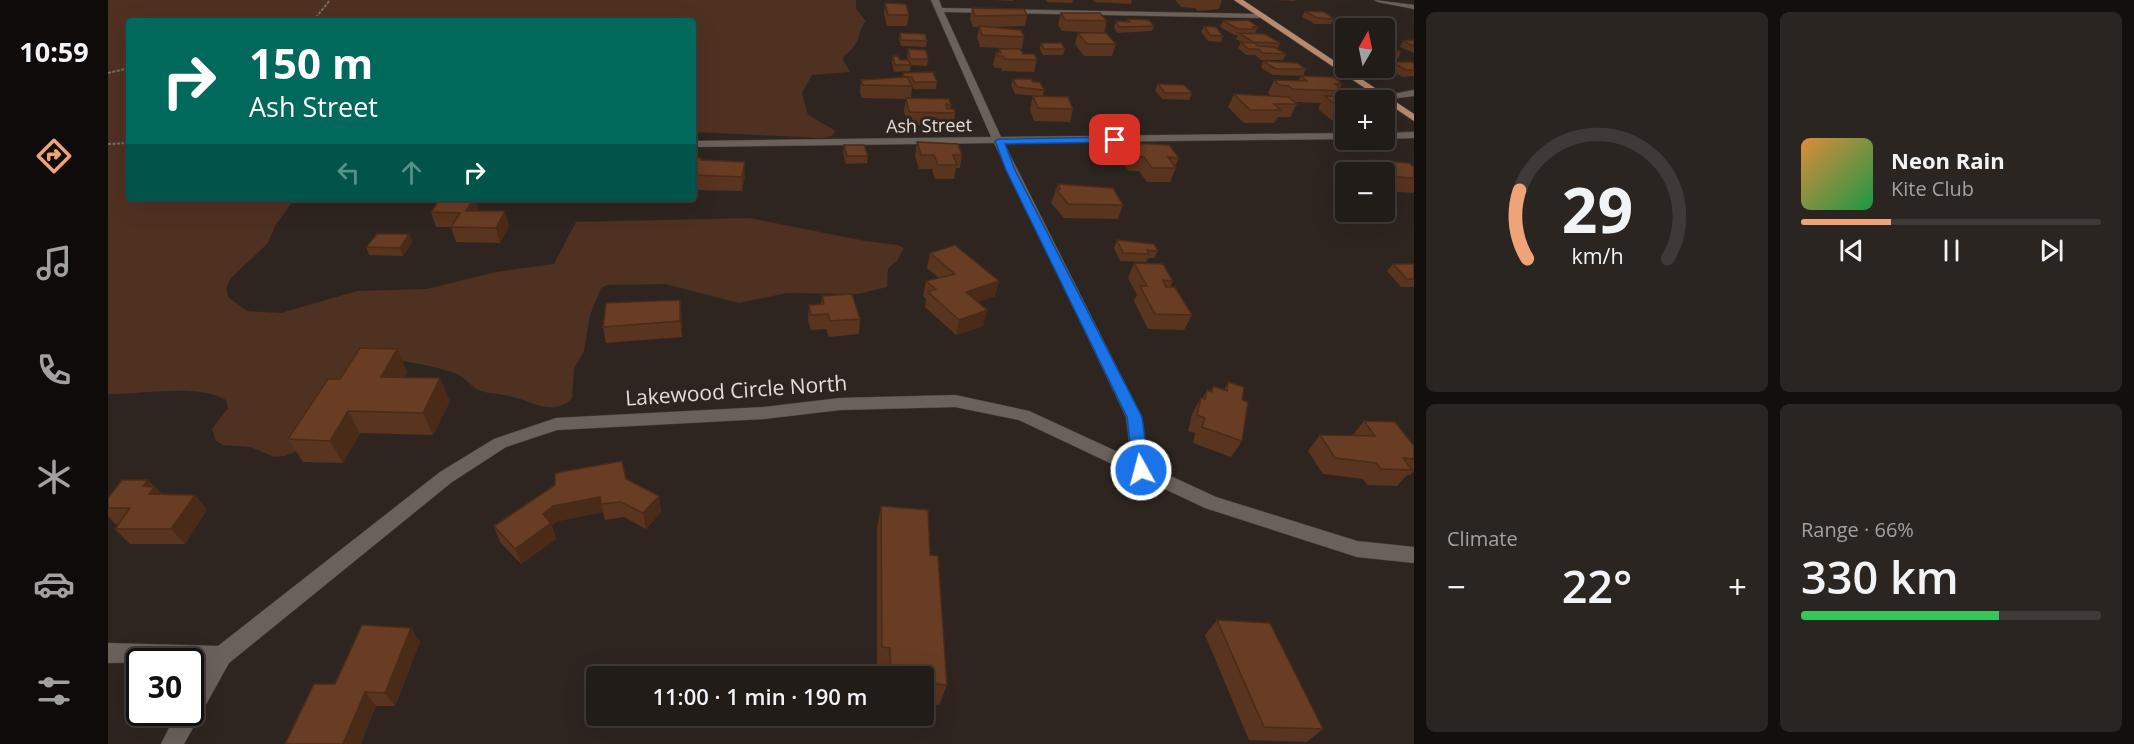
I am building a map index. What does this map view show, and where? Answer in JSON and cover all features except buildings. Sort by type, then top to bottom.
[{"type":"main road","points":[[1238,0],[1372,90]]},
{"type":"main road","points":[[1395,105],[1414,118]]},
{"type":"street","points":[[1378,0],[1414,7]]},
{"type":"street","points":[[1141,470],[1134,417],[1011,170],[937,5],[1259,15]]},
{"type":"street","points":[[1395,95],[1414,93]]},
{"type":"street","points":[[1395,136],[1414,135]]},
{"type":"street","name":"Ash Street","points":[[696,144],[1335,136]]},
{"type":"street","name":"Lakewood Circle North","points":[[222,656],[446,477],[500,443],[556,424],[764,413],[840,404],[955,400],[1023,415],[1210,503],[1346,546],[1414,555]]},
{"type":"street","points":[[108,653],[222,656],[204,687]]},
{"type":"street","points":[[171,744],[181,726]]},
{"type":"path","points":[[315,18],[330,0]]},
{"type":"path","points":[[108,73],[126,69]]},
{"type":"path","points":[[108,144],[126,143]]},
{"type":"shaded area","points":[[108,0],[856,0],[856,9],[866,21],[857,42],[844,56],[843,60],[850,72],[812,75],[802,93],[808,115],[836,131],[832,136],[821,138],[696,132],[696,18],[126,18],[126,201],[293,201],[275,226],[268,243],[230,279],[226,289],[229,298],[247,311],[281,313],[357,291],[427,289],[496,272],[554,264],[576,222],[750,218],[904,248],[897,261],[888,268],[887,287],[858,294],[787,293],[739,303],[665,284],[608,285],[601,288],[590,315],[584,351],[574,369],[572,398],[558,407],[544,406],[481,391],[455,373],[407,362],[378,359],[307,447],[285,456],[274,457],[251,447],[223,445],[216,441],[212,429],[228,408],[226,400],[214,395],[185,391],[108,394]]},
{"type":"route","points":[[1115,140],[999,141],[1011,170],[1134,417],[1141,470]]}]
